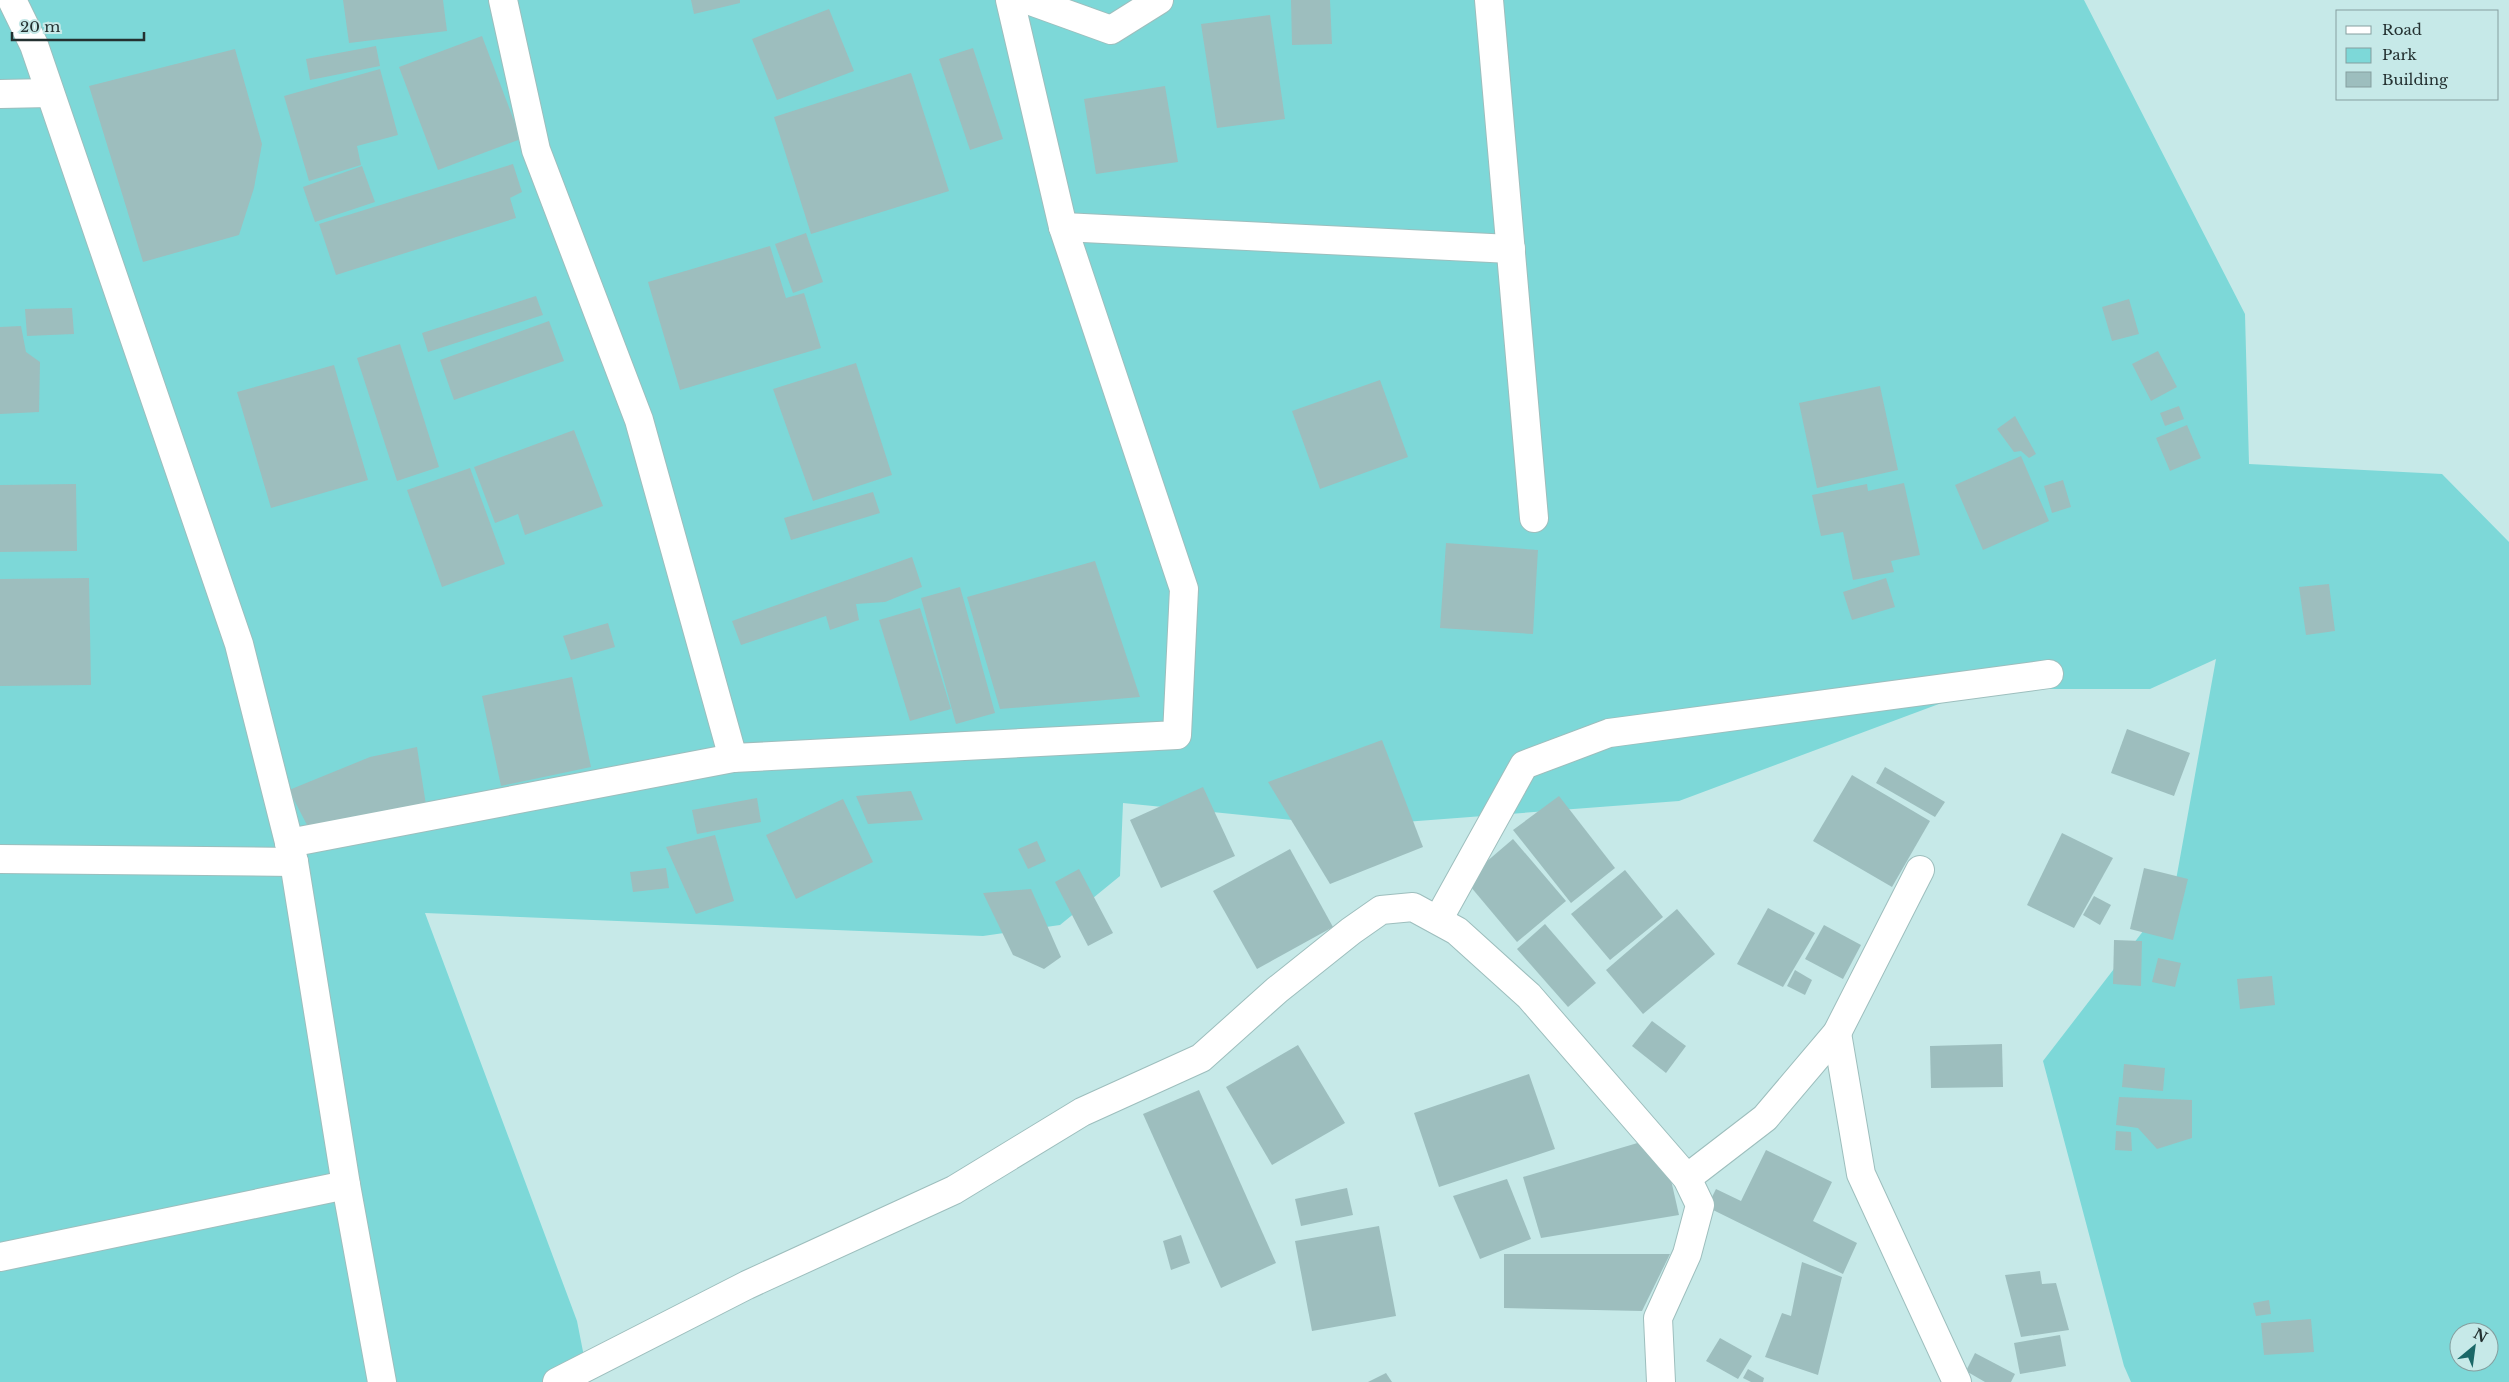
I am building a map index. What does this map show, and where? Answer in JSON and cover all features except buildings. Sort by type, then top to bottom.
[{"type":"street","points":[[12,0],[34,46],[239,644],[292,852],[346,1185],[382,1382]]},
{"type":"street","points":[[503,0],[536,150],[639,420],[733,758]]},
{"type":"street","points":[[0,859],[292,852],[733,758],[1177,735],[1184,589],[1063,227],[1010,0]]},
{"type":"street","points":[[1028,0],[1110,30],[1159,0]]},
{"type":"street","points":[[1489,0],[1534,518]]},
{"type":"street","points":[[0,94],[50,93]]},
{"type":"street","points":[[1063,227],[1510,249]]},
{"type":"street","points":[[1438,920],[1524,765],[1609,733],[2049,674]]},
{"type":"street","points":[[1687,1178],[1764,1118],[1837,1032],[1920,870]]},
{"type":"street","points":[[557,1382],[747,1285],[954,1190],[1082,1112],[1201,1058],[1285,984],[1351,931],[1381,910],[1413,906],[1457,931],[1530,996],[1687,1178],[1700,1205],[1687,1254],[1658,1318],[1661,1382]]},
{"type":"street","points":[[1837,1032],[1861,1174],[1957,1382]]},
{"type":"street","points":[[0,1257],[346,1185]]},
{"type":"green space","points":[[0,0],[2084,0],[2245,314],[2249,464],[2442,474],[2509,542],[2509,1382],[2131,1382],[2124,1366],[2043,1061],[2174,891],[2216,659],[2150,689],[1979,689],[1679,801],[1352,826],[1123,803],[1120,876],[1060,925],[983,936],[425,913],[577,1321],[589,1382],[0,1382]]}]
